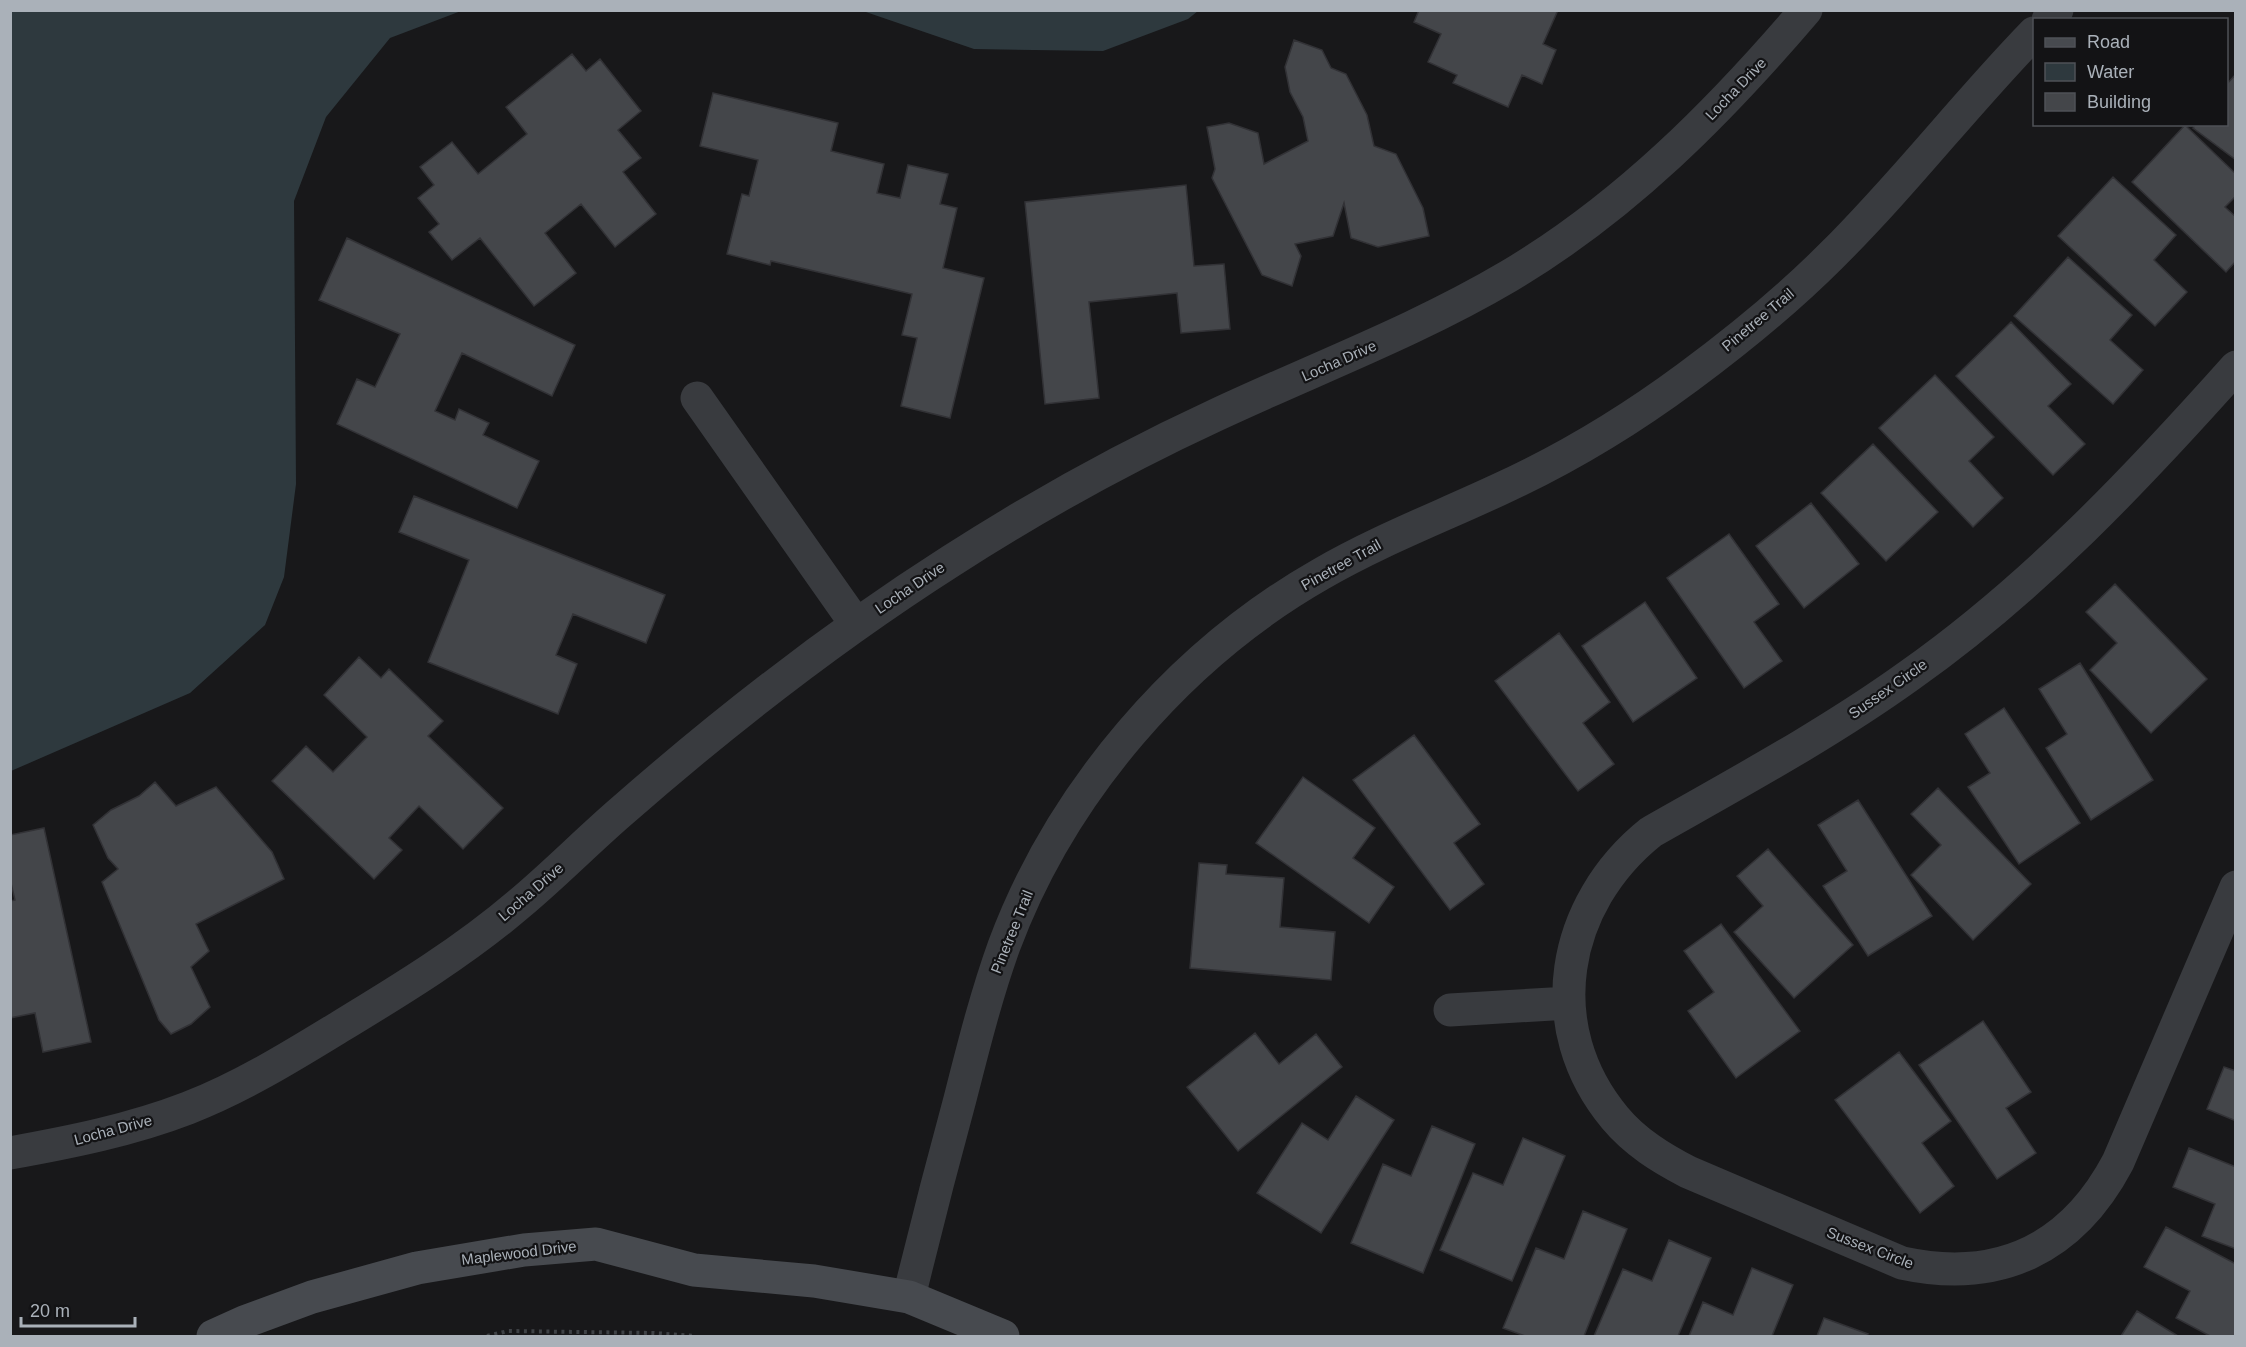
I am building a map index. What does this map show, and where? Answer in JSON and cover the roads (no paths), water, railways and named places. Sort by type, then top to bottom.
[{"type":"street","name":"Locha Drive","points":[[10,1153],[106,1135],[190,1108],[270,1070],[402,989],[462,949],[519,905],[623,810],[728,721],[856,624],[952,560],[1081,484],[1213,416],[1450,309],[1515,273],[1606,209],[1664,162],[1744,84],[1806,10]]},
{"type":"street","name":"Pinetree Trail","points":[[909,1298],[986,999],[1006,942],[1030,886],[1059,832],[1111,757],[1165,696],[1241,628],[1317,576],[1371,547],[1503,488],[1597,437],[1686,378],[1770,312],[1830,258],[2033,34]]},
{"type":"street","name":"Sussex Circle","points":[[2235,368],[2097,518],[2007,599],[1911,674],[1811,742],[1651,832],[1630,848],[1592,898],[1580,927],[1572,957],[1569,1003],[1575,1041],[1597,1094],[1623,1126],[1663,1159],[1688,1172],[1902,1263],[1931,1269],[1961,1271],[1991,1267],[2017,1259],[2063,1233],[2085,1213],[2103,1190],[2118,1162],[2235,887]]},
{"type":"street","points":[[697,398],[856,624]]},
{"type":"street","points":[[1450,1010],[1569,1003]]},
{"type":"street","name":"Maplewood Drive","points":[[213,1336],[312,1297],[417,1268],[524,1250],[596,1244],[694,1270],[814,1281],[909,1298],[1003,1336]]},
{"type":"water","points":[[11,10],[461,11],[390,38],[326,117],[294,201],[296,484],[284,577],[265,625],[190,693],[11,771]]},
{"type":"water","points":[[1198,10],[1188,19],[1103,51],[974,49],[863,11]]}]
